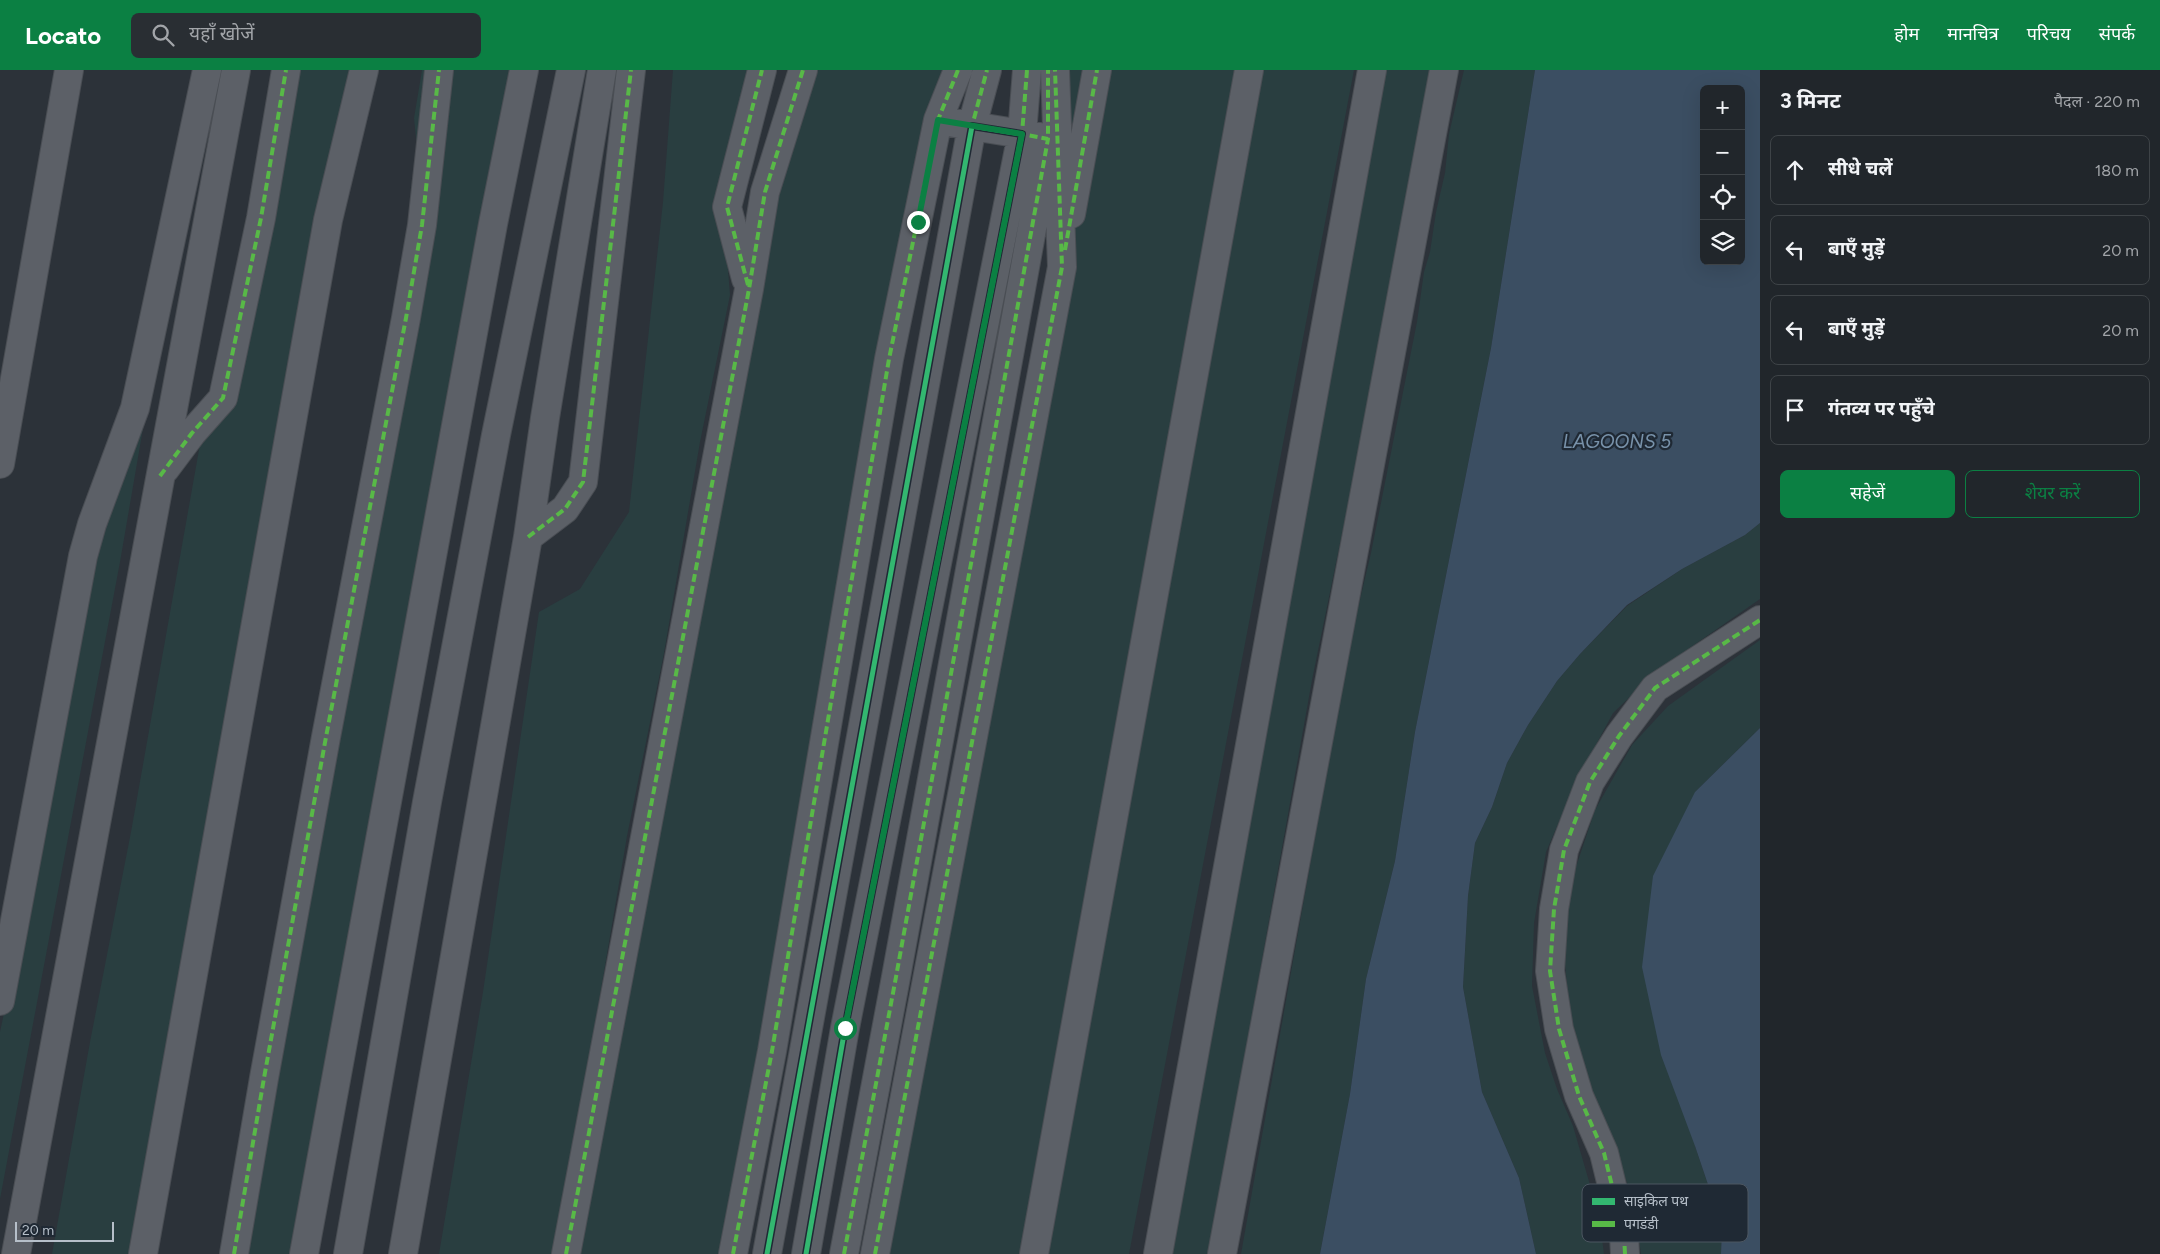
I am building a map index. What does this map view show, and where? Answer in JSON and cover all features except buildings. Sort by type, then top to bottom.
[{"type":"street","points":[[0,464],[69,70]]},
{"type":"street","points":[[0,1001],[83,556],[92,524],[135,408],[207,70]]},
{"type":"street","points":[[16,1254],[236,70]]},
{"type":"street","points":[[160,476],[192,433],[223,398],[261,218],[286,70]]},
{"type":"street","points":[[143,1254],[328,220],[364,70]]},
{"type":"street","points":[[234,1254],[269,1048],[422,225],[438,70]]},
{"type":"street","points":[[304,1254],[493,224],[524,70]]},
{"type":"street","points":[[348,1254],[440,734],[498,426],[571,70]]},
{"type":"street","points":[[403,1254],[528,537],[546,408],[602,70]]},
{"type":"street","points":[[528,537],[565,509],[583,482],[631,70]]},
{"type":"street","points":[[748,289],[727,207],[762,70]]},
{"type":"street","points":[[566,1254],[765,192],[803,70]]},
{"type":"street","points":[[733,1254],[772,1051],[889,359],[938,120],[958,70]]},
{"type":"street","points":[[768,1254],[972,126],[987,70]]},
{"type":"street","points":[[806,1254],[847,1018],[1022,134],[1027,70]]},
{"type":"street","points":[[844,1254],[1048,139],[1048,70]]},
{"type":"street","points":[[1055,70],[1062,267]]},
{"type":"street","points":[[875,1254],[1062,267],[1097,70]]},
{"type":"street","points":[[1034,1254],[1249,70]]},
{"type":"street","points":[[1158,1254],[1372,70]]},
{"type":"street","points":[[1222,1254],[1444,70]]},
{"type":"street","points":[[938,120],[1048,139]]},
{"type":"street","points":[[1612,1184],[1604,1153],[1579,1096],[1558,1019],[1550,970],[1554,909],[1564,850],[1590,782],[1619,736],[1655,688],[1760,620]]},
{"type":"green space","points":[[291,70],[354,70],[136,1254],[52,1254],[90,1042],[131,832],[202,433]]},
{"type":"green space","points":[[422,70],[514,70],[301,1254],[241,1254],[425,228],[414,118]]},
{"type":"green space","points":[[673,70],[756,70],[723,206],[730,295],[700,442],[664,653],[627,836],[587,1072],[552,1254],[439,1254],[483,992],[539,612],[580,589],[629,512],[663,202]]},
{"type":"green space","points":[[810,70],[952,70],[729,1254],[576,1254],[771,194]]},
{"type":"green space","points":[[1060,70],[1092,70],[1066,228]]},
{"type":"green space","points":[[1104,70],[1354,70],[1129,1254],[886,1254]]},
{"type":"green space","points":[[1377,70],[1437,70],[1312,680],[1256,993],[1234,1135],[1211,1254],[1159,1254]]},
{"type":"green space","points":[[1464,70],[1535,70],[1491,348],[1415,732],[1395,861],[1366,979],[1350,1094],[1320,1254],[1241,1254],[1349,646],[1371,553],[1417,322],[1424,272],[1430,252],[1436,212],[1445,173],[1449,134]]},
{"type":"green space","points":[[146,411],[120,562],[0,1199],[0,1032],[22,927],[88,553]]},
{"type":"green space","points":[[1760,523],[1760,599],[1658,670],[1613,713],[1576,782],[1546,852],[1534,923],[1532,986],[1545,1053],[1557,1089],[1573,1126],[1590,1184],[1582,1184],[1582,1242],[1602,1242],[1604,1254],[1536,1254],[1519,1178],[1482,1092],[1463,987],[1468,896],[1475,843],[1492,807],[1507,763],[1528,725],[1557,681],[1580,654],[1627,606],[1682,569],[1745,535]]},
{"type":"green space","points":[[1760,640],[1760,728],[1695,792],[1695,1146],[1708,1184],[1628,1184],[1590,1087],[1570,1020],[1565,963],[1569,888],[1595,810],[1632,745],[1668,706]]},
{"type":"green space","points":[[1639,1242],[1721,1242],[1721,1254],[1641,1254]]},
{"type":"water","name":"LAGOONS 5","points":[[1535,70],[1760,70],[1760,523],[1745,535],[1682,569],[1627,605],[1580,654],[1557,681],[1528,725],[1507,763],[1492,807],[1475,843],[1468,896],[1463,987],[1482,1092],[1519,1178],[1536,1254],[1320,1254],[1350,1094],[1366,979],[1395,861],[1415,732],[1491,348]]},
{"type":"water","points":[[1760,728],[1760,1254],[1721,1254],[1721,1242],[1748,1242],[1748,1184],[1708,1184],[1661,1055],[1642,967],[1653,876],[1695,792]]},
{"type":"marked path","points":[[160,476],[192,433],[223,398],[261,218],[286,70]]},
{"type":"marked path","points":[[234,1254],[326,737],[406,318],[422,225],[439,70]]},
{"type":"marked path","points":[[528,537],[565,509],[583,482],[631,70]]},
{"type":"marked path","points":[[748,285],[727,207],[762,70]]},
{"type":"marked path","points":[[566,1254],[749,289],[765,192],[803,70]]},
{"type":"marked path","points":[[958,70],[938,120],[972,126],[987,70]]},
{"type":"marked path","points":[[1027,70],[1022,134],[1048,139],[1048,70]]},
{"type":"marked path","points":[[875,1254],[1062,267],[1055,70]]},
{"type":"marked path","points":[[1065,250],[1097,70]]},
{"type":"marked path","points":[[733,1254],[772,1051],[889,359],[938,120]]},
{"type":"marked path","points":[[844,1254],[1048,139]]},
{"type":"marked path","points":[[1612,1184],[1604,1153],[1579,1096],[1559,1029],[1550,971],[1554,909],[1564,850],[1590,782],[1619,736],[1655,688],[1760,620]]},
{"type":"marked path","points":[[1624,1242],[1625,1254]]},
{"type":"cycle path","points":[[767,1254],[972,126],[1022,134],[845,1028],[806,1254]]},
{"type":"route","points":[[845,1028],[1022,134],[938,120],[918,222]]}]
